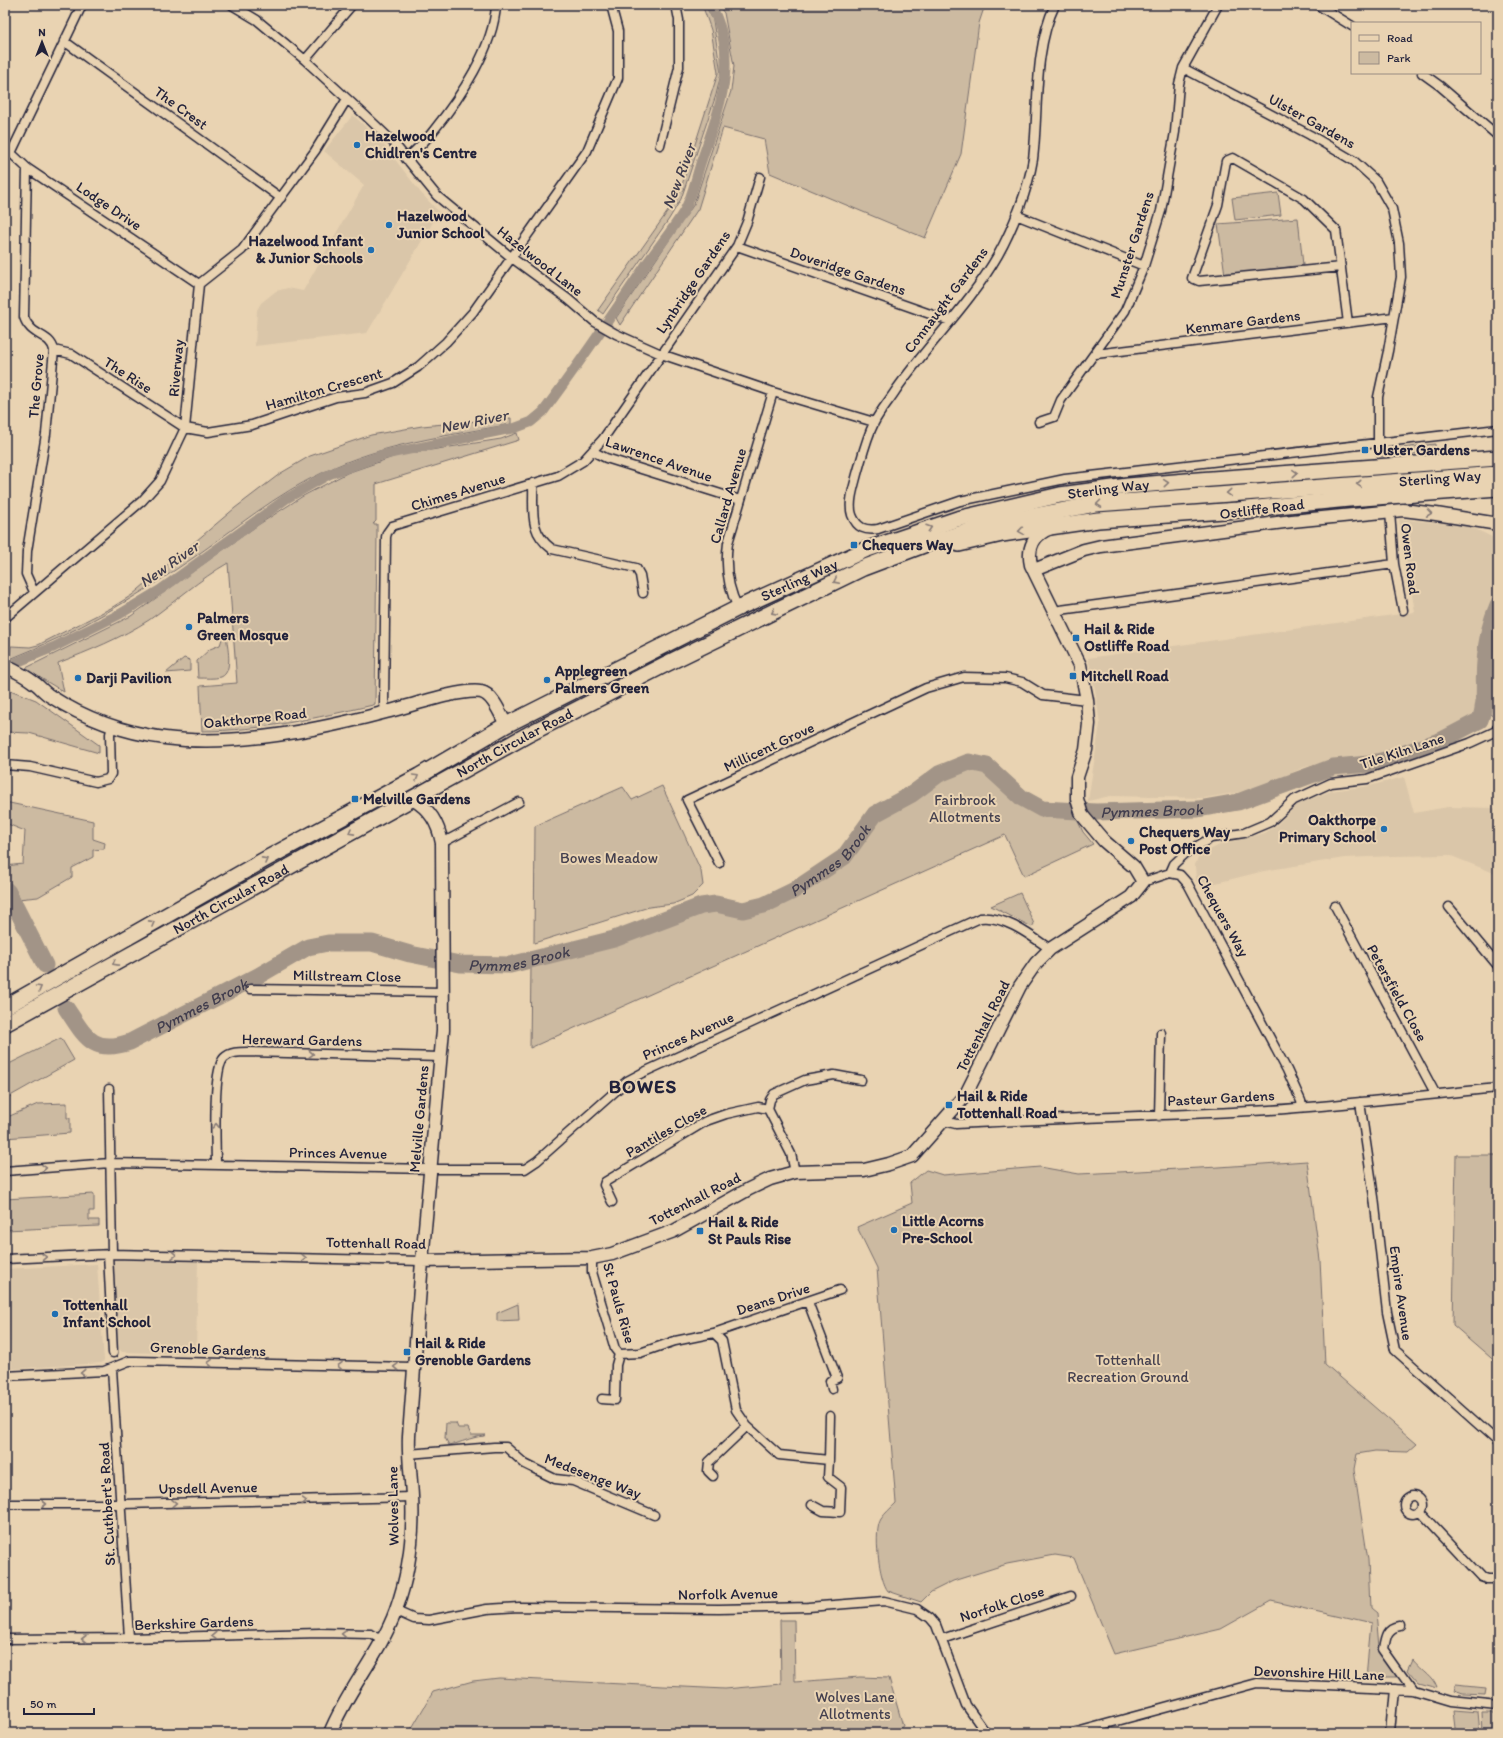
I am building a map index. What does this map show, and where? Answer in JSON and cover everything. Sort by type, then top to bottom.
[{"type":"highway","points":[[1478,459],[1498,454]]},
{"type":"highway","name":"Sterling Way","points":[[738,608],[865,550],[956,519],[1024,502],[1128,486],[1498,458]]},
{"type":"highway","name":"Sterling Way","points":[[863,568],[929,543],[993,524],[1096,504],[1498,474]]},
{"type":"highway","points":[[863,568],[907,559],[975,540],[1112,519],[1238,510],[1349,499],[1495,491]]},
{"type":"highway","name":"North Circular Road","points":[[5,1024],[417,802],[575,710],[863,568]]},
{"type":"highway","name":"North Circular Road","points":[[5,1007],[264,860],[419,776],[506,724],[738,608]]},
{"type":"street","points":[[8,153],[82,5]]},
{"type":"street","name":"Hazelwood Lane","points":[[232,5],[257,20],[305,60],[392,141],[437,196],[512,258],[568,299],[595,322],[608,330],[661,354],[773,392],[874,422]]},
{"type":"street","points":[[305,60],[352,5]]},
{"type":"street","points":[[406,159],[434,131],[474,70],[489,38],[496,5]]},
{"type":"street","name":"Hamilton Crescent","points":[[185,428],[208,432],[229,430],[252,425],[336,397],[365,393],[393,383],[418,367],[446,342],[473,312],[587,150],[618,78],[618,31],[611,5]]},
{"type":"street","points":[[660,145],[679,67],[679,20],[676,5]]},
{"type":"street","name":"Connaught Gardens","points":[[1055,5],[1051,13],[1041,57],[1032,161],[1016,215],[998,255],[981,281],[908,374],[874,422],[855,481],[850,510],[852,516],[862,529],[878,529],[960,501],[1065,479],[1378,443]]},
{"type":"street","name":"Munster Gardens","points":[[1040,422],[1054,417],[1061,400],[1096,354],[1125,311],[1144,266],[1161,211],[1175,132],[1179,84],[1183,68],[1218,5]]},
{"type":"street","points":[[1318,5],[1351,25]]},
{"type":"street","name":"The Crest","points":[[64,41],[281,198]]},
{"type":"street","name":"Ulster Gardens","points":[[1183,68],[1310,135],[1354,161],[1376,181],[1392,209],[1399,243],[1400,277],[1394,317],[1378,397],[1378,443]]},
{"type":"street","points":[[1423,74],[1440,86],[1498,136]]},
{"type":"street","points":[[198,284],[242,250],[315,150],[346,99]]},
{"type":"street","name":"Lodge Drive","points":[[8,153],[27,168],[198,284]]},
{"type":"street","points":[[1340,267],[1199,281],[1192,278],[1218,205],[1226,161],[1233,158],[1304,199],[1336,230],[1348,323]]},
{"type":"street","name":"The Grove","points":[[27,168],[24,318],[29,327],[44,336],[53,345],[54,350],[46,434],[27,551],[26,574],[34,592]]},
{"type":"street","name":"Lynbridge Gardens","points":[[661,354],[736,246],[747,222],[760,177]]},
{"type":"street","points":[[1016,215],[1144,266]]},
{"type":"street","name":"Doveridge Gardens","points":[[736,246],[950,321]]},
{"type":"street","name":"Riverway","points":[[5,618],[142,501],[160,481],[185,428],[198,284]]},
{"type":"street","name":"Kenmare Gardens","points":[[1096,354],[1394,317]]},
{"type":"street","name":"The Rise","points":[[54,350],[71,354],[185,428]]},
{"type":"street","name":"Chimes Avenue","points":[[386,713],[384,704],[387,533],[392,526],[533,484],[562,474],[583,461],[603,439],[661,354]]},
{"type":"street","name":"Callard Avenue","points":[[738,608],[732,594],[726,555],[731,527],[773,392]]},
{"type":"street","points":[[1378,443],[1498,429]]},
{"type":"street","name":"Lawrence Avenue","points":[[592,451],[606,458],[740,500]]},
{"type":"street","points":[[533,484],[536,533],[541,541],[552,549],[636,568],[640,575],[643,593]]},
{"type":"street","name":"Ostliffe Road","points":[[1032,565],[1101,546],[1269,524],[1390,512],[1418,511],[1498,524]]},
{"type":"street","name":"Owen Road","points":[[1390,512],[1394,564],[1403,610]]},
{"type":"street","points":[[1060,526],[1047,529],[1035,538],[1030,546],[1032,565],[1080,665],[1087,700],[1089,724],[1086,750],[1077,777],[1077,799],[1082,816],[1104,841],[1134,867],[1143,882],[1170,873]]},
{"type":"street","points":[[1053,610],[1394,564]]},
{"type":"street","name":"Oakthorpe Road","points":[[5,666],[21,674],[49,695],[83,714],[112,726],[142,735],[166,738],[195,740],[242,739],[318,728],[386,713],[436,699],[481,692],[486,694],[495,704],[506,724]]},
{"type":"street","name":"Millicent Grove","points":[[719,863],[687,800],[926,688],[964,677],[1005,678],[1022,682],[1043,695],[1087,700]]},
{"type":"street","points":[[5,765],[30,767],[96,782],[108,779],[111,774],[110,734],[112,726]]},
{"type":"street","name":"Tile Kiln Lane","points":[[1170,873],[1174,864],[1187,852],[1211,838],[1244,833],[1270,822],[1294,800],[1325,786],[1332,783],[1367,779],[1470,743],[1496,731],[1498,726]]},
{"type":"street","name":"Melville Gardens","points":[[417,802],[436,823],[442,843],[443,992],[441,1057],[422,1261]]},
{"type":"street","points":[[442,843],[519,802]]},
{"type":"street","name":"Chequers Way","points":[[1170,873],[1180,875],[1188,884],[1287,1070],[1301,1101],[1302,1107]]},
{"type":"street","name":"Tottenhall Road","points":[[5,1259],[110,1254],[422,1261],[592,1258],[614,1254],[674,1231],[749,1189],[770,1179],[795,1172],[864,1170],[889,1164],[912,1156],[965,1096],[1020,986],[1036,964],[1050,949],[1131,897],[1143,882]]},
{"type":"street","name":"Petersfield Close","points":[[1335,906],[1435,1094]]},
{"type":"street","points":[[1449,907],[1498,966]]},
{"type":"street","name":"Princes Avenue","points":[[5,1171],[110,1163],[431,1169],[525,1168],[537,1161],[627,1081],[642,1072],[980,918],[990,917],[1001,920],[1035,938],[1050,949]]},
{"type":"street","name":"Millstream Close","points":[[250,989],[443,992]]},
{"type":"street","points":[[1159,1116],[1161,1033]]},
{"type":"street","name":"Hereward Gardens","points":[[216,1165],[217,1076],[223,1059],[229,1054],[247,1052],[441,1057]]},
{"type":"street","points":[[758,1107],[770,1100],[778,1092],[805,1080],[834,1074],[861,1080]]},
{"type":"street","name":"Pasteur Gardens","points":[[944,1121],[956,1124],[1159,1116],[1302,1107],[1498,1088]]},
{"type":"street","points":[[109,1089],[110,1254],[113,1354]]},
{"type":"street","points":[[770,1100],[768,1109],[791,1154],[795,1172]]},
{"type":"street","name":"Empire Avenue","points":[[1360,1102],[1374,1197],[1387,1312],[1395,1350],[1498,1442]]},
{"type":"street","name":"Pantiles Close","points":[[612,1202],[604,1186],[605,1182],[706,1121],[726,1114],[758,1107],[768,1109]]},
{"type":"street","name":"St Pauls Rise","points":[[592,1258],[592,1272],[615,1349],[619,1354],[640,1353],[675,1341],[714,1334]]},
{"type":"street","name":"Wolves Lane","points":[[330,1733],[340,1712],[382,1640],[396,1611],[404,1585],[410,1553],[412,1497],[408,1454],[413,1367],[422,1261]]},
{"type":"street","name":"Deans Drive","points":[[714,1334],[840,1290]]},
{"type":"street","points":[[808,1302],[837,1378],[830,1381],[832,1389]]},
{"type":"street","points":[[714,1334],[722,1341],[736,1410],[747,1426],[779,1455],[829,1460]]},
{"type":"street","points":[[602,1399],[615,1400],[616,1365],[619,1354]]},
{"type":"street","name":"Grenoble Gardens","points":[[5,1376],[99,1372],[112,1369],[129,1361],[413,1367]]},
{"type":"street","name":"St. Cuthbert's Road","points":[[112,1369],[122,1504],[129,1638]]},
{"type":"street","points":[[812,1505],[823,1511],[840,1512],[841,1487],[828,1477],[830,1416]]},
{"type":"street","points":[[713,1476],[708,1471],[710,1462],[747,1426]]},
{"type":"street","name":"Medesenge Way","points":[[408,1454],[494,1446],[506,1448],[526,1464],[555,1479],[573,1482],[654,1515]]},
{"type":"street","name":"Upsdell Avenue","points":[[5,1504],[122,1504],[412,1497]]},
{"type":"street","points":[[1419,1511],[1481,1577],[1487,1579],[1498,1579]]},
{"type":"street","name":"Norfolk Close","points":[[942,1639],[1071,1596]]},
{"type":"street","name":"Norfolk Avenue","points":[[396,1611],[414,1619],[429,1620],[487,1609],[511,1608],[719,1609],[808,1607],[884,1601],[909,1606],[924,1612],[936,1625],[966,1705],[986,1733]]},
{"type":"street","points":[[1400,1626],[1393,1627],[1388,1632],[1384,1648],[1413,1690]]},
{"type":"street","name":"Berkshire Gardens","points":[[5,1639],[129,1638],[320,1633],[371,1634],[382,1640]]},
{"type":"street","name":"Devonshire Hill Lane","points":[[1073,1733],[1251,1683],[1413,1690],[1450,1701],[1498,1706]]},
{"type":"street","points":[[1390,1733],[1394,1689]]},
{"type":"shaded area","name":"Hazelwood Infant & Junior Schools","points":[[353,115],[380,140],[421,193],[439,212],[367,333],[255,346],[257,310],[261,303],[276,291],[288,288],[303,291],[364,185],[324,151]]},
{"type":"shaded area","points":[[1399,519],[1469,526],[1498,540],[1498,592],[1489,606],[1479,656],[1479,706],[1465,722],[1408,749],[1386,754],[1336,758],[1302,768],[1257,789],[1205,798],[1110,796],[1088,801],[1100,724],[1095,689],[1088,658],[1415,612]]},
{"type":"shaded area","name":"Oakthorpe Primary School","points":[[1404,777],[1414,813],[1448,807],[1498,808],[1498,854],[1494,873],[1449,855],[1395,856],[1344,858],[1264,871],[1208,885],[1196,881],[1195,865],[1199,855],[1222,844],[1265,833],[1277,825],[1298,804],[1331,791],[1369,786]]},
{"type":"shaded area","points":[[114,1259],[198,1261],[196,1354],[122,1352],[117,1347]]},
{"type":"shaded area","name":"Tottenhall Infant School","points":[[97,1264],[104,1360],[102,1363],[12,1369],[5,1269]]},
{"type":"green space","points":[[699,5],[705,5],[713,20],[721,74],[716,95],[681,199],[669,219],[603,314],[598,310],[678,197],[718,73],[711,30],[704,10]]},
{"type":"green space","points":[[718,5],[985,5],[979,23],[961,154],[925,238],[770,173],[764,139],[723,128],[698,209],[620,325],[616,318],[694,204],[731,91],[734,66],[724,13]]},
{"type":"green space","points":[[1278,193],[1281,215],[1235,220],[1232,198]]},
{"type":"green space","points":[[1298,218],[1303,265],[1225,275],[1218,224]]},
{"type":"green space","points":[[511,418],[511,424],[392,447],[346,462],[324,472],[289,490],[193,558],[127,601],[58,638],[10,659],[11,646],[30,647],[38,645],[111,608],[132,595],[235,508],[281,473],[310,456],[371,435],[422,426]]},
{"type":"green space","points":[[517,433],[519,440],[376,484],[376,521],[373,524],[377,524],[377,533],[375,704],[373,705],[288,723],[245,729],[202,731],[200,686],[237,683],[228,563],[138,627],[105,644],[58,663],[64,692],[26,668],[131,616],[258,525],[303,496],[347,473],[399,455],[501,439]]},
{"type":"green space","points":[[1435,444],[1435,451],[1397,456],[1376,456],[1375,451]]},
{"type":"green space","points":[[1498,592],[1498,720],[1479,706],[1479,662],[1486,618]]},
{"type":"green space","points":[[226,635],[229,664],[225,674],[218,678],[198,678],[197,661],[210,649],[220,645],[222,639]]},
{"type":"green space","points":[[184,658],[190,660],[190,671],[166,673]]},
{"type":"green space","points":[[5,688],[36,700],[99,745],[99,753],[29,733],[5,732]]},
{"type":"green space","name":"Fairbrook Allotments","points":[[966,766],[975,767],[988,773],[1006,792],[1020,801],[1035,807],[1075,815],[1083,832],[1093,844],[1024,876],[1005,835],[530,1048],[531,966],[614,945],[708,908],[743,914],[754,913],[793,896],[849,858],[876,818],[955,769]]},
{"type":"green space","name":"Bowes Meadow","points":[[662,786],[701,871],[703,885],[692,896],[673,904],[649,907],[534,943],[535,826],[623,787],[632,800]]},
{"type":"green space","points":[[5,802],[93,821],[93,839],[105,843],[104,849],[93,850],[93,857],[72,868],[72,877],[38,897],[18,899],[5,877],[5,866],[23,864],[25,831],[5,823]]},
{"type":"green space","points":[[1020,893],[1034,924],[1032,927],[991,906]]},
{"type":"green space","points":[[61,1038],[74,1060],[5,1099],[5,1066]]},
{"type":"green space","points":[[67,1103],[67,1118],[70,1118],[70,1133],[5,1138],[5,1118],[38,1104]]},
{"type":"green space","points":[[1456,1155],[1498,1155],[1498,1364],[1453,1325]]},
{"type":"green space","name":"Tottenhall Recreation Ground","points":[[1307,1161],[1320,1260],[1325,1364],[1417,1444],[1408,1452],[1375,1451],[1357,1454],[1354,1469],[1368,1560],[1370,1608],[1376,1613],[1379,1647],[1399,1674],[1398,1677],[1366,1677],[1371,1624],[1271,1601],[1221,1629],[1114,1654],[1074,1558],[1055,1555],[1007,1564],[953,1581],[931,1592],[921,1602],[888,1591],[882,1577],[880,1567],[877,1534],[881,1519],[896,1503],[877,1268],[857,1227],[912,1203],[910,1183],[926,1170],[943,1175],[1040,1167],[1079,1174]]},
{"type":"green space","points":[[94,1194],[94,1211],[89,1211],[89,1220],[99,1220],[99,1226],[5,1230],[5,1199]]},
{"type":"green space","points":[[518,1304],[519,1320],[497,1321],[497,1313]]},
{"type":"green space","points":[[446,1423],[456,1423],[458,1428],[468,1428],[471,1435],[486,1435],[449,1445],[445,1438]]},
{"type":"green space","name":"Wolves Lane Allotments","points":[[780,1620],[794,1620],[795,1682],[860,1677],[889,1678],[903,1726],[893,1733],[409,1733],[433,1692],[473,1681],[499,1678],[725,1689],[781,1684]]},
{"type":"green space","points":[[1413,1660],[1429,1676],[1436,1687],[1417,1682],[1408,1671]]},
{"type":"green space","points":[[1456,1686],[1486,1689],[1485,1696],[1463,1695],[1454,1692]]},
{"type":"green space","points":[[1453,1710],[1478,1712],[1480,1733],[1463,1733],[1455,1727]]},
{"type":"green space","points":[[1482,1713],[1498,1713],[1498,1732],[1483,1733]]},
{"type":"waterway","name":"New River","points":[[5,667],[54,647],[120,614],[160,590],[286,499],[330,474],[382,455],[515,428],[531,422],[543,412],[609,320],[684,211],[690,199],[715,120],[724,83],[726,64],[724,45],[720,25],[711,5]]},
{"type":"waterway","name":"Pymmes Brook","points":[[66,1008],[79,1027],[91,1040],[98,1044],[107,1046],[117,1045],[130,1042],[258,976],[308,947],[328,943],[372,943],[410,954],[460,964],[510,965],[614,939],[701,906],[716,904],[743,910],[764,905],[793,891],[844,857],[875,814],[912,794],[939,774],[969,762],[987,766],[1022,798],[1042,809],[1096,812],[1198,809],[1238,802],[1333,767],[1369,764],[1385,760],[1442,740],[1480,720],[1484,699],[1484,669],[1487,640],[1498,605]]},
{"type":"waterway","name":"Pymmes Brook","points":[[5,889],[8,892],[45,965]]},
{"type":"place","name":"Hazelwood Chidlren's Centre","points":[[357,145]]},
{"type":"place","name":"Hazelwood Junior School","points":[[389,225]]},
{"type":"place","name":"Hazelwood Infant & Junior Schools","points":[[371,250]]},
{"type":"place","name":"Ulster Gardens","points":[[1365,450]]},
{"type":"place","name":"Chequers Way","points":[[854,545]]},
{"type":"place","name":"Palmers Green Mosque","points":[[189,627]]},
{"type":"place","name":"Hail & Ride Ostliffe Road","points":[[1076,638]]},
{"type":"place","name":"Mitchell Road","points":[[1073,676]]},
{"type":"place","name":"Darji Pavilion","points":[[78,678]]},
{"type":"place","name":"Applegreen Palmers Green","points":[[547,680]]},
{"type":"place","name":"Melville Gardens","points":[[355,799]]},
{"type":"place","name":"Oakthorpe Primary School","points":[[1384,829]]},
{"type":"place","name":"Chequers Way Post Office","points":[[1131,841]]},
{"type":"place","name":"Hail & Ride Tottenhall Road","points":[[949,1105]]},
{"type":"place","name":"Little Acorns Pre-School","points":[[894,1230]]},
{"type":"place","name":"Hail & Ride St Pauls Rise","points":[[700,1231]]},
{"type":"place","name":"Tottenhall Infant School","points":[[55,1314]]},
{"type":"place","name":"Hail & Ride Grenoble Gardens","points":[[407,1352]]},
{"type":"district","name":"BOWES","points":[[643,1086]]}]
